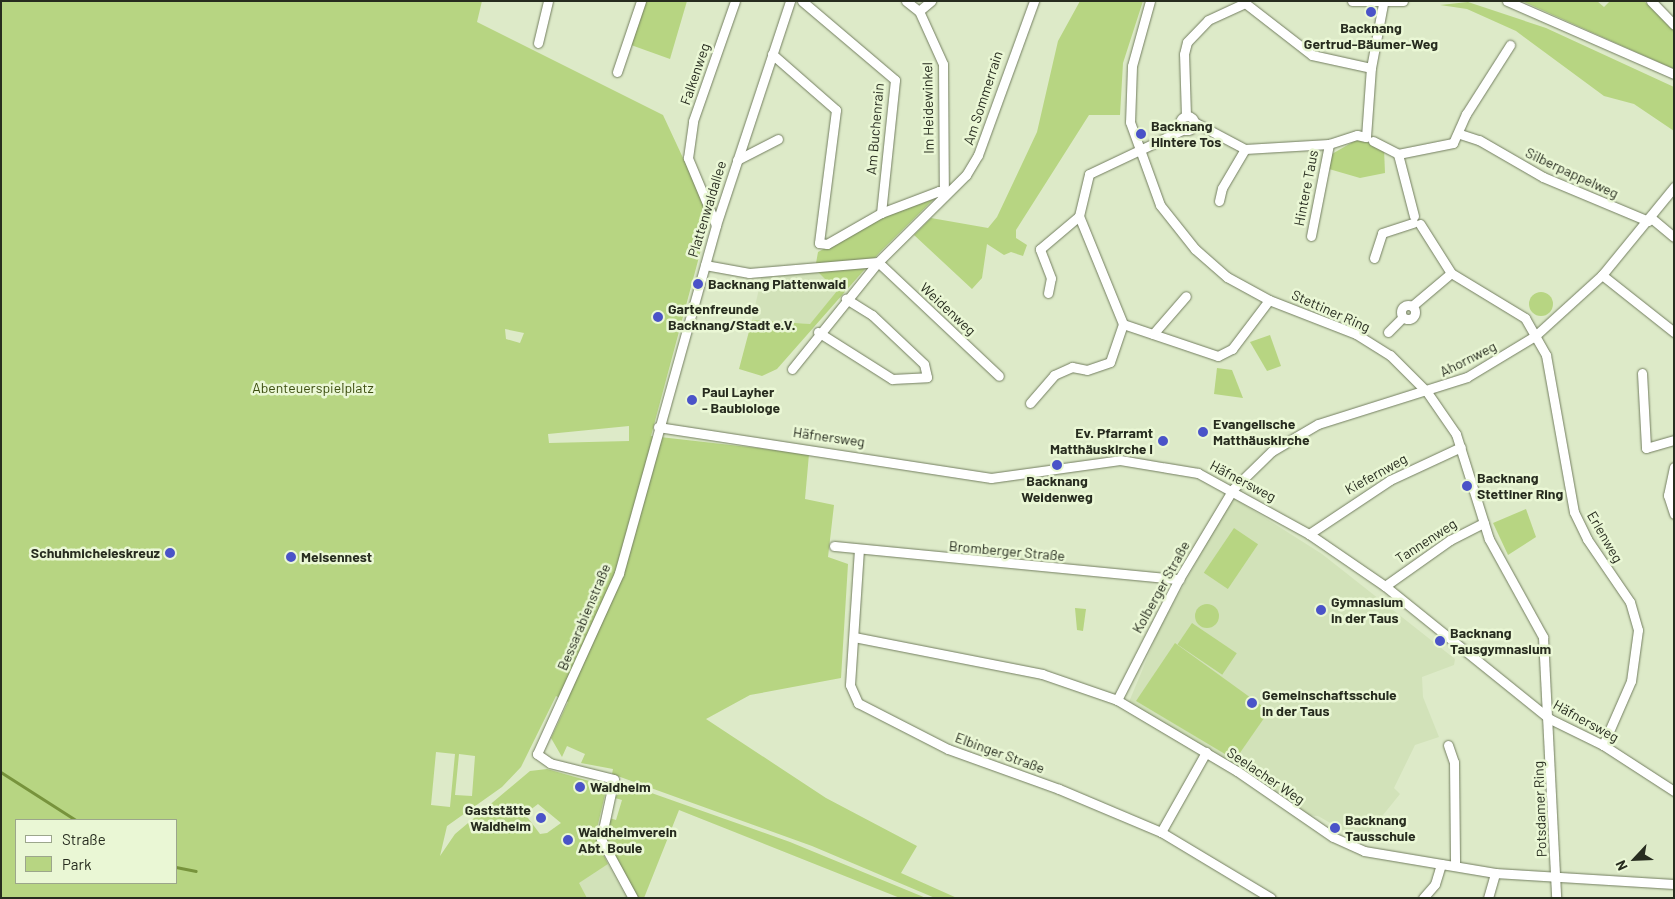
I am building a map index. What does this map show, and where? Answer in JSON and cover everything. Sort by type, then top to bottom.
[{"type":"street","points":[[538,43],[548,1]]},
{"type":"street","points":[[618,72],[641,1]]},
{"type":"street","name":"Falkenweg","points":[[716,225],[688,158],[693,121],[735,1]]},
{"type":"street","name":"Plattenwaldallee","points":[[658,428],[716,225],[790,1]]},
{"type":"street","name":"Am Buchenrain","points":[[802,1],[895,80],[881,213]]},
{"type":"street","points":[[906,1],[920,11],[931,1]]},
{"type":"street","name":"Am Sommerrain","points":[[792,368],[818,332],[878,262],[944,196],[978,155],[1034,1]]},
{"type":"street","name":"Stettiner Ring","points":[[1150,1],[1132,66],[1130,122],[1138,152],[1160,205],[1195,249],[1228,277],[1269,300],[1356,334],[1390,355],[1428,392],[1457,449],[1495,554],[1543,637],[1550,719]]},
{"type":"street","points":[[1352,1],[1383,4],[1402,1]]},
{"type":"street","points":[[1507,1],[1674,74]]},
{"type":"street","points":[[1651,1],[1674,25]]},
{"type":"street","points":[[1184,129],[1180,122],[1186,116],[1187,42],[1208,20],[1244,2],[1312,55],[1371,68]]},
{"type":"street","points":[[1186,116],[1245,149],[1339,143],[1357,134],[1366,137],[1371,68],[1383,4]]},
{"type":"street","name":"Im Heidewinkel","points":[[920,11],[943,64],[944,196]]},
{"type":"street","points":[[1373,141],[1398,154],[1453,143],[1460,134],[1466,114],[1510,45]]},
{"type":"street","points":[[772,54],[836,110],[818,240],[827,244],[881,213],[939,192],[944,196]]},
{"type":"street","points":[[1030,404],[1054,375],[1072,367],[1087,370],[1110,362],[1124,324],[1079,216],[1089,174],[1184,129],[1190,129],[1194,122]]},
{"type":"street","name":"Silberpappelweg","points":[[1460,134],[1479,140],[1543,177],[1649,219],[1674,237]]},
{"type":"street","points":[[737,160],[778,139]]},
{"type":"street","name":"Hintere Taus","points":[[1311,236],[1329,144]]},
{"type":"street","points":[[1219,201],[1222,188],[1245,149]]},
{"type":"street","points":[[1388,332],[1402,318],[1413,317],[1412,306],[1451,273],[1415,221],[1398,154]]},
{"type":"street","name":"Ahornweg","points":[[1232,489],[1295,435],[1428,392],[1467,377],[1536,336],[1602,275],[1674,186]]},
{"type":"street","points":[[1048,293],[1051,278],[1040,249],[1079,216]]},
{"type":"street","points":[[1374,258],[1382,233],[1415,221]]},
{"type":"street","points":[[705,265],[749,273],[878,262]]},
{"type":"street","name":"Weidenweg","points":[[878,262],[999,376]]},
{"type":"street","name":"Erlenweg","points":[[1451,273],[1524,318],[1536,336],[1551,378],[1574,512],[1587,539],[1630,602],[1638,630],[1631,681],[1603,745]]},
{"type":"street","points":[[1602,275],[1674,332]]},
{"type":"street","points":[[1153,334],[1186,296]]},
{"type":"street","points":[[818,332],[892,379],[927,377],[924,364],[872,315],[846,299]]},
{"type":"street","points":[[1124,324],[1225,354],[1269,300]]},
{"type":"street","points":[[1642,373],[1646,448],[1674,440]]},
{"type":"street","name":"Häfnersweg","points":[[658,428],[991,478],[1100,462],[1140,461],[1190,471],[1232,489],[1309,534],[1385,586],[1550,719],[1603,745],[1674,791]]},
{"type":"street","name":"Bessarabienstraße","points":[[633,898],[601,839],[614,779],[550,763],[537,754],[613,590],[658,428]]},
{"type":"street","name":"Kiefernweg","points":[[1309,534],[1390,480],[1457,449]]},
{"type":"street","points":[[1674,467],[1668,494],[1674,514]]},
{"type":"street","name":"Kolberger Straße","points":[[1117,700],[1179,579],[1232,489]]},
{"type":"street","name":"Tannenweg","points":[[1385,586],[1450,540],[1484,523]]},
{"type":"street","name":"Bromberger Straße","points":[[834,546],[859,550],[1179,579]]},
{"type":"street","name":"Elbinger Straße","points":[[859,550],[850,685],[858,703],[948,749],[1059,789],[1161,832],[1271,898]]},
{"type":"street","name":"Seelacher Weg","points":[[854,637],[1042,674],[1117,700],[1206,752],[1333,837],[1382,856],[1494,873],[1674,884]]},
{"type":"street","name":"Potsdamer Ring","points":[[1550,719],[1556,898]]},
{"type":"street","points":[[1448,745],[1454,762],[1455,866]]},
{"type":"street","points":[[1161,832],[1206,752]]},
{"type":"street","points":[[1423,898],[1435,884],[1441,864]]},
{"type":"street","points":[[1488,898],[1494,873]]},
{"type":"shaded area","points":[[815,269],[838,291],[810,324],[752,320],[762,275]]},
{"type":"shaded area","name":"Gemeinschaftsschule in der Taus","points":[[1232,497],[1322,554],[1455,659],[1454,665],[1422,677],[1423,697],[1439,737],[1415,745],[1394,788],[1400,794],[1362,841],[1318,816],[1307,815],[1129,702],[1158,632]]},
{"type":"shaded area","points":[[608,864],[627,898],[587,898],[578,883]]},
{"type":"green space","name":"Abenteuerspielplatz","points":[[1,1],[482,1],[477,22],[663,115],[710,216],[651,436],[809,454],[805,499],[834,505],[828,557],[848,564],[841,678],[750,695],[706,719],[826,798],[917,846],[901,873],[957,898],[935,898],[812,846],[612,774],[613,769],[581,763],[585,754],[567,746],[562,757],[551,738],[568,702],[556,696],[521,767],[502,787],[447,826],[440,856],[455,834],[530,771],[547,769],[607,786],[595,837],[608,864],[579,883],[587,898],[1,898]],"holes":[[[505,329],[524,333],[520,343],[506,339]],[[629,426],[629,441],[549,443],[548,434]],[[436,752],[455,754],[450,807],[431,805]],[[459,754],[475,756],[472,796],[455,795]],[[538,804],[561,823],[547,833],[540,834],[525,814]]]},
{"type":"green space","points":[[646,1],[687,1],[670,59],[631,45]]},
{"type":"green space","points":[[1080,1],[1143,1],[1123,63],[1120,115],[1089,115],[1016,230],[1016,238],[1027,245],[1023,256],[1011,252],[1004,255],[987,244],[982,278],[972,289],[914,235],[931,218],[988,228],[997,217],[1037,132],[1058,41]]},
{"type":"green space","points":[[1522,1],[1597,1],[1604,7],[1610,1],[1644,1],[1674,31],[1674,69]]},
{"type":"green space","points":[[1468,2],[1546,28],[1674,87],[1674,131],[1634,104],[1604,96],[1516,31],[1467,9],[1440,5]]},
{"type":"green space","points":[[1358,139],[1384,149],[1385,173],[1360,178],[1329,169],[1332,154]]},
{"type":"green space","points":[[934,199],[880,252],[777,369],[762,376],[739,369],[752,320],[810,324],[837,291],[815,269],[818,252],[883,217]]},
{"type":"green space","points":[[1541,292],[1546,293],[1552,299],[1552,309],[1546,315],[1541,316],[1536,315],[1530,309],[1529,304],[1530,299],[1536,293]]},
{"type":"green space","points":[[1270,335],[1281,366],[1267,371],[1250,342]]},
{"type":"green space","points":[[1217,368],[1232,370],[1243,398],[1214,394]]},
{"type":"green space","points":[[1526,509],[1536,537],[1508,555],[1493,523]]},
{"type":"green space","points":[[1234,528],[1258,544],[1228,589],[1204,573]]},
{"type":"green space","points":[[1207,604],[1216,607],[1219,616],[1216,625],[1207,628],[1198,625],[1195,616],[1198,607]]},
{"type":"green space","points":[[1075,608],[1086,609],[1083,631],[1077,630]]},
{"type":"green space","points":[[1192,623],[1237,653],[1222,675],[1177,645]]},
{"type":"green space","points":[[1175,643],[1269,711],[1235,760],[1136,701]]},
{"type":"green space","points":[[626,784],[790,842],[926,898],[900,898],[679,810],[644,898],[637,898],[605,845],[609,818],[616,820],[622,800],[615,798]]},
{"type":"waterway","points":[[1,772],[74,819]]},
{"type":"waterway","points":[[178,867],[196,871]]},
{"type":"place","name":"Backnang Gertrud-Bäumer-Weg","points":[[1371,12]]},
{"type":"place","name":"Backnang Hintere Tos","points":[[1141,134]]},
{"type":"place","name":"Backnang Plattenwald","points":[[698,284]]},
{"type":"place","name":"Gartenfreunde Backnang/Stadt e.V.","points":[[658,317]]},
{"type":"place","name":"Paul Layher - Baubiologe","points":[[692,400]]},
{"type":"place","name":"Evangelische Matthäuskirche","points":[[1203,432]]},
{"type":"place","name":"Ev. Pfarramt Matthäuskirche I","points":[[1163,441]]},
{"type":"place","name":"Backnang Weidenweg","points":[[1057,465]]},
{"type":"place","name":"Backnang Stettiner Ring","points":[[1467,486]]},
{"type":"place","name":"Schuhmicheleskreuz","points":[[170,553]]},
{"type":"place","name":"Meisennest","points":[[291,557]]},
{"type":"place","name":"Gymnasium in der Taus","points":[[1321,610]]},
{"type":"place","name":"Backnang Tausgymnasium","points":[[1440,641]]},
{"type":"place","name":"Gemeinschaftsschule in der Taus","points":[[1252,703]]},
{"type":"place","name":"Waldheim","points":[[580,787]]},
{"type":"place","name":"Gaststätte Waldheim","points":[[541,818]]},
{"type":"place","name":"Backnang Tausschule","points":[[1335,828]]},
{"type":"place","name":"Waldheimverein Abt. Boule","points":[[568,840]]}]
